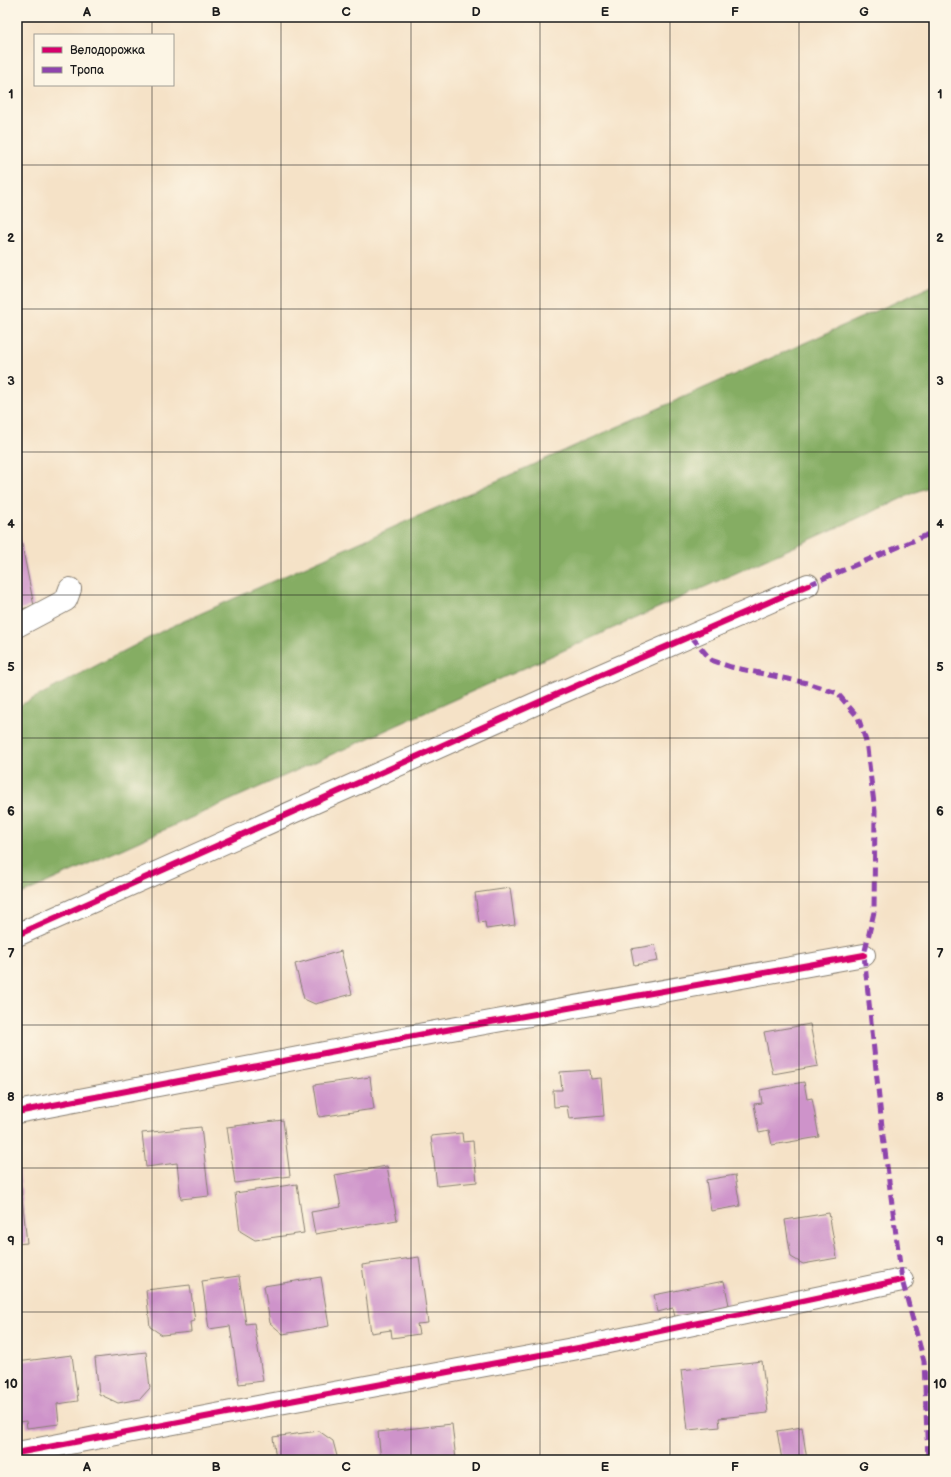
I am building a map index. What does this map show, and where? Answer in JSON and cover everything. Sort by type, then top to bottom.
[{"type":"street","points":[[17,934],[539,702],[808,585]]},
{"type":"street","points":[[17,626],[66,600],[70,589]]},
{"type":"street","points":[[17,1112],[424,1034],[864,955]]},
{"type":"street","points":[[17,1453],[590,1346],[902,1280]]},
{"type":"green space","points":[[934,285],[934,484],[17,896],[17,707],[166,629]]},
{"type":"building","points":[[17,520],[34,606],[17,610]]},
{"type":"building","points":[[510,888],[515,925],[486,929],[485,922],[479,923],[475,893]]},
{"type":"building","points":[[655,945],[658,961],[634,965],[631,949]]},
{"type":"building","points":[[341,951],[352,994],[315,1004],[304,999],[295,964]]},
{"type":"building","points":[[810,1024],[818,1066],[773,1074],[764,1032]]},
{"type":"building","points":[[590,1070],[591,1079],[601,1078],[604,1116],[569,1119],[567,1106],[554,1107],[553,1090],[562,1090],[560,1072]]},
{"type":"building","points":[[370,1077],[374,1109],[319,1117],[314,1085]]},
{"type":"building","points":[[804,1082],[807,1099],[812,1098],[819,1137],[772,1145],[769,1131],[759,1133],[754,1104],[762,1103],[760,1090]]},
{"type":"building","points":[[283,1120],[290,1176],[235,1183],[227,1127]]},
{"type":"building","points":[[201,1127],[209,1196],[181,1199],[177,1163],[146,1167],[142,1133]]},
{"type":"building","points":[[462,1133],[463,1142],[473,1141],[477,1182],[437,1186],[431,1136]]},
{"type":"building","points":[[387,1166],[397,1220],[315,1234],[311,1212],[341,1207],[335,1175]]},
{"type":"building","points":[[19,1170],[27,1243],[17,1244],[17,1171]]},
{"type":"building","points":[[735,1175],[740,1206],[711,1211],[706,1180]]},
{"type":"building","points":[[297,1184],[304,1233],[255,1240],[240,1231],[235,1193]]},
{"type":"building","points":[[829,1213],[837,1258],[803,1264],[791,1257],[785,1220]]},
{"type":"building","points":[[419,1257],[428,1323],[417,1324],[419,1334],[392,1338],[391,1330],[371,1333],[362,1265]]},
{"type":"building","points":[[239,1276],[246,1324],[254,1323],[263,1381],[239,1384],[230,1326],[209,1329],[202,1281]]},
{"type":"building","points":[[321,1277],[329,1326],[283,1334],[270,1323],[264,1286]]},
{"type":"building","points":[[724,1281],[729,1305],[675,1317],[673,1308],[658,1312],[654,1295]]},
{"type":"building","points":[[190,1285],[195,1321],[190,1322],[191,1332],[162,1335],[150,1327],[146,1290]]},
{"type":"building","points":[[146,1352],[150,1388],[140,1399],[118,1403],[99,1394],[95,1358]]},
{"type":"building","points":[[72,1355],[78,1401],[57,1404],[59,1424],[27,1428],[26,1421],[17,1422],[17,1362]]},
{"type":"building","points":[[762,1361],[768,1413],[719,1418],[720,1427],[688,1430],[681,1370]]},
{"type":"building","points":[[452,1424],[456,1460],[381,1460],[378,1432]]},
{"type":"building","points":[[802,1427],[807,1460],[782,1460],[777,1431]]},
{"type":"building","points":[[319,1431],[333,1441],[338,1460],[276,1460],[273,1437]]},
{"type":"marked path","points":[[808,585],[934,532]]},
{"type":"marked path","points":[[691,636],[711,660],[731,667],[807,683],[837,693],[858,717],[866,741],[875,811],[874,912],[864,955],[883,1136],[902,1280],[924,1361],[928,1460]]},
{"type":"cycle path","points":[[17,935],[546,699],[808,585]]},
{"type":"cycle path","points":[[17,1112],[424,1034],[864,955]]},
{"type":"cycle path","points":[[17,1453],[589,1346],[902,1280]]}]
